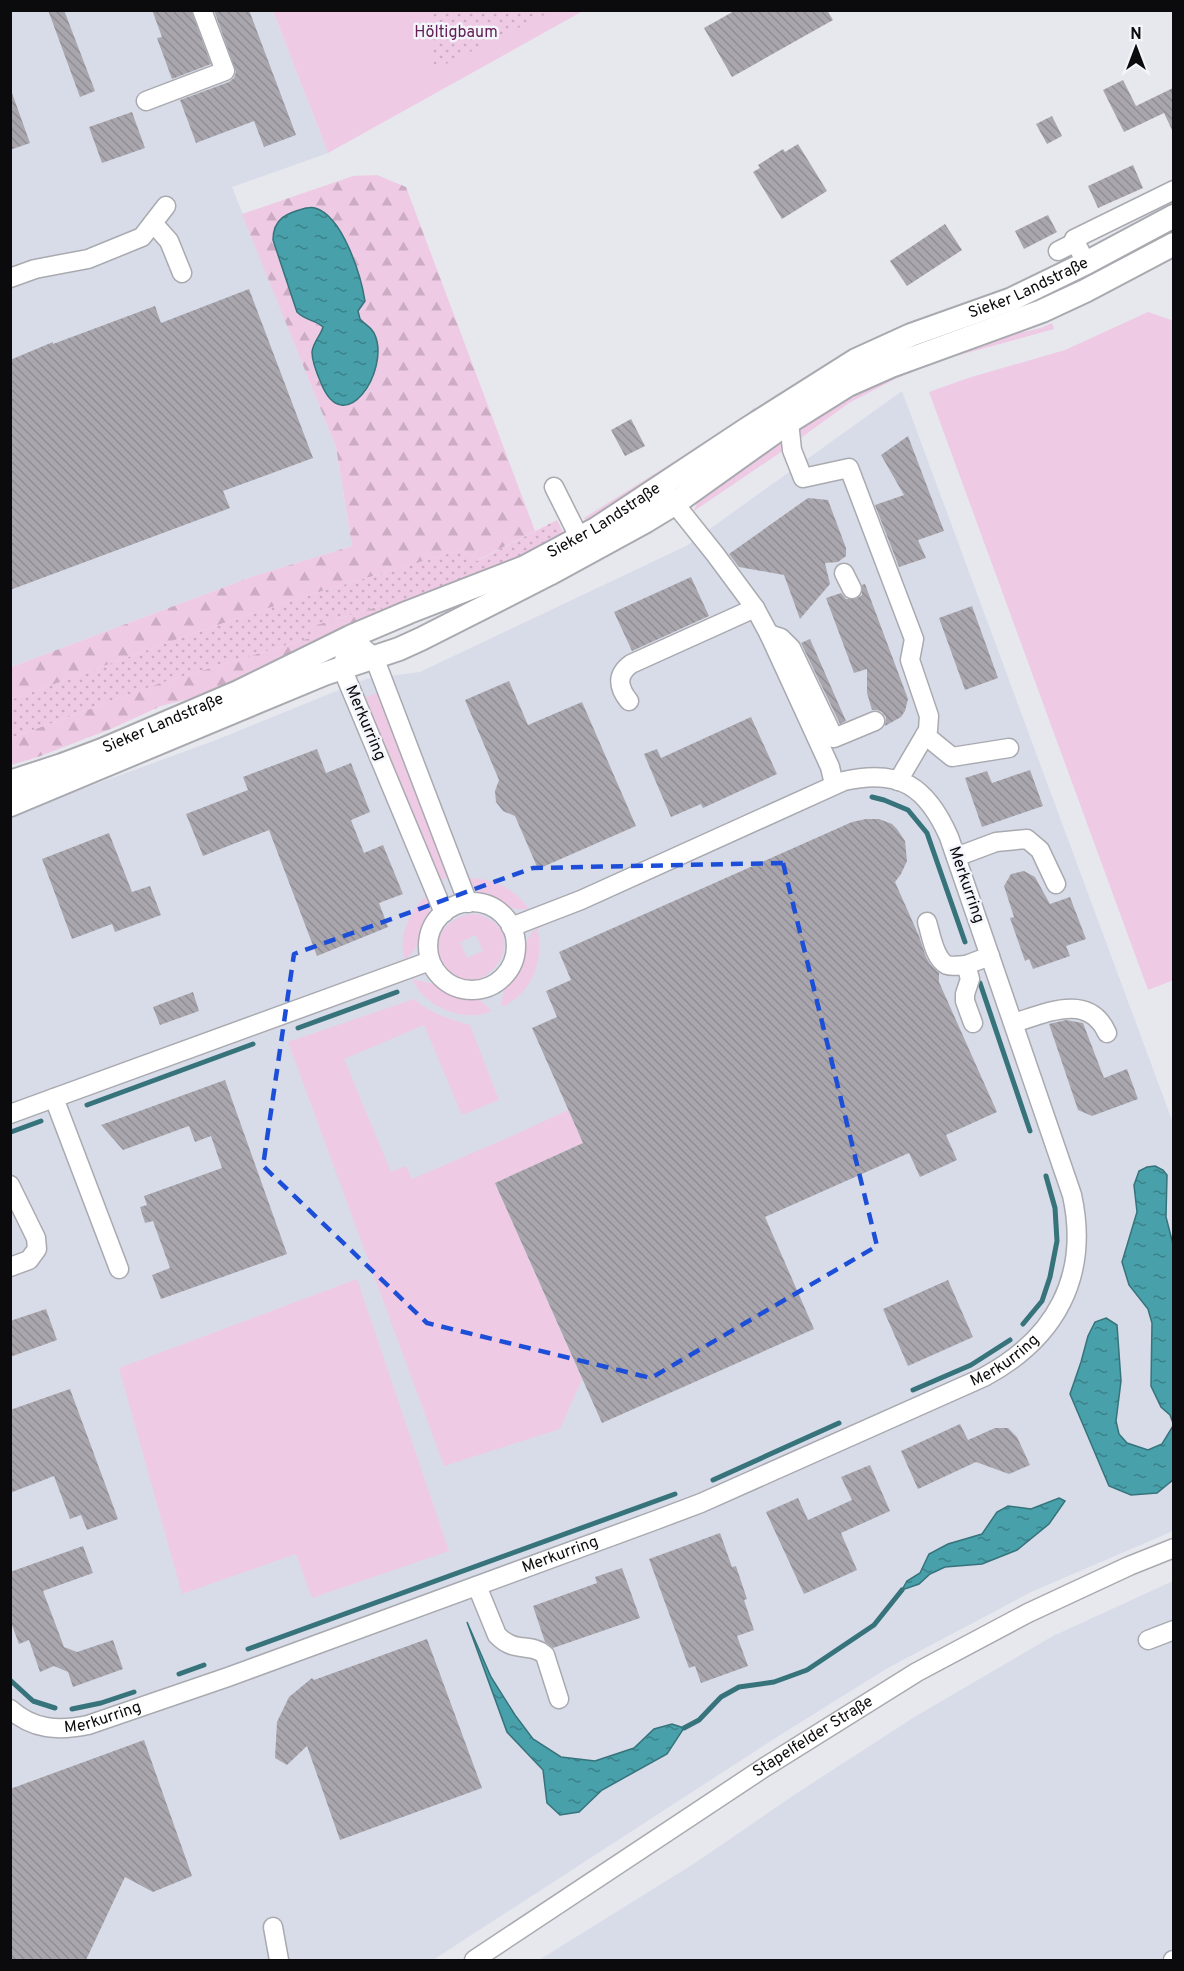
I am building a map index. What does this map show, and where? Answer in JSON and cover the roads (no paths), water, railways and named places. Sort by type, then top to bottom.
[{"type":"main road","name":"Sieker Landstraße","points":[[10,782],[102,750],[238,692],[350,637],[517,570],[580,539],[856,360],[911,335],[1012,298],[1086,263],[1173,216]]},
{"type":"main road","name":"Sieker Landstraße","points":[[10,805],[342,668],[399,649],[472,614],[599,548],[674,504],[822,400],[870,375],[1031,315],[1085,291],[1173,244]]},
{"type":"main road","points":[[1085,291],[1086,263]]},
{"type":"street","points":[[147,101],[225,71],[202,10]]},
{"type":"street","points":[[1086,263],[1074,239],[1173,190]]},
{"type":"street","points":[[10,278],[36,269],[88,259],[142,237],[166,206]]},
{"type":"street","points":[[153,223],[169,241],[182,273]]},
{"type":"street","points":[[1058,251],[1076,242]]},
{"type":"street","points":[[789,422],[794,459],[803,478],[849,468],[914,639],[910,660],[929,716],[928,730],[898,781]]},
{"type":"street","points":[[661,485],[755,608],[830,767],[834,784]]},
{"type":"street","points":[[554,487],[580,539]]},
{"type":"street","points":[[629,701],[623,693],[620,681],[622,672],[631,664],[755,608]]},
{"type":"street","points":[[769,634],[781,638],[791,648],[834,738],[875,721]]},
{"type":"street","name":"Merkurring","points":[[444,913],[342,668],[350,637],[374,657],[468,903]]},
{"type":"street","points":[[925,735],[952,757],[1009,748]]},
{"type":"street","name":"Merkurring","points":[[10,1709],[25,1720],[43,1728],[66,1729],[88,1725],[228,1677],[701,1503],[976,1381],[1010,1362],[1028,1347],[1054,1315],[1069,1284],[1077,1251],[1077,1222],[1072,1195],[943,823],[933,806],[913,788],[888,777],[867,777],[834,784],[581,900],[511,927]]},
{"type":"street","points":[[956,857],[996,842],[1027,839],[1040,850],[1056,884]]},
{"type":"street","points":[[468,903],[482,904],[503,916],[511,927],[515,943],[512,962],[501,979],[488,987],[471,990],[452,985],[439,975],[430,961],[428,947],[434,923],[457,905],[468,903]]},
{"type":"street","points":[[927,922],[939,959],[944,964],[966,965],[990,956]]},
{"type":"street","points":[[10,1114],[430,961]]},
{"type":"street","points":[[966,965],[970,979],[965,1001],[974,1023]]},
{"type":"street","points":[[1014,1023],[1052,1012],[1078,1009],[1090,1012],[1103,1024],[1107,1033]]},
{"type":"street","points":[[54,1098],[119,1269]]},
{"type":"street","points":[[10,1185],[36,1238],[37,1249],[29,1260],[10,1267]]},
{"type":"street","name":"Stapelfelder Straße","points":[[474,1960],[774,1761],[917,1671],[1028,1613],[1173,1548]]},
{"type":"street","points":[[477,1586],[497,1635],[508,1645],[540,1651],[545,1655],[559,1699]]},
{"type":"street","points":[[1148,1640],[1173,1630]]},
{"type":"street","points":[[273,1927],[279,1960]]},
{"type":"water","points":[[306,208],[315,208],[325,213],[342,234],[355,263],[363,290],[365,301],[358,311],[360,319],[375,335],[378,350],[371,381],[352,403],[341,405],[331,399],[321,383],[312,352],[323,327],[297,312],[273,240],[275,226],[282,218]]},
{"type":"water","points":[[1155,1166],[1167,1175],[1166,1217],[1173,1244],[1173,1423],[1170,1415],[1161,1407],[1151,1386],[1152,1323],[1148,1309],[1129,1285],[1122,1262],[1137,1212],[1134,1185],[1139,1171]]},
{"type":"water","points":[[1106,1318],[1117,1325],[1121,1381],[1116,1421],[1119,1434],[1127,1443],[1148,1450],[1162,1444],[1173,1426],[1173,1480],[1157,1493],[1131,1495],[1109,1486],[1070,1394],[1088,1336],[1095,1322]]},
{"type":"water","points":[[1059,1498],[1065,1501],[1049,1524],[1017,1550],[982,1564],[945,1567],[930,1574],[919,1584],[902,1590],[907,1581],[920,1573],[929,1554],[948,1544],[982,1534],[997,1512],[1008,1506],[1031,1509]]},
{"type":"water","points":[[467,1622],[491,1677],[515,1715],[533,1739],[561,1757],[595,1761],[634,1748],[654,1729],[672,1724],[684,1728],[667,1754],[602,1790],[579,1812],[560,1815],[547,1803],[543,1770],[507,1732]]},
{"type":"waterway","points":[[872,797],[908,810],[927,833],[965,942]]},
{"type":"waterway","points":[[980,983],[1030,1131]]},
{"type":"waterway","points":[[298,1028],[397,992]]},
{"type":"waterway","points":[[87,1105],[253,1044]]},
{"type":"waterway","points":[[11,1132],[41,1121]]},
{"type":"waterway","points":[[1023,1324],[1042,1301],[1050,1277],[1057,1241],[1055,1208],[1046,1176]]},
{"type":"waterway","points":[[913,1390],[971,1365],[1010,1340]]},
{"type":"waterway","points":[[713,1480],[839,1423]]},
{"type":"waterway","points":[[248,1649],[675,1494]]},
{"type":"waterway","points":[[684,1728],[699,1720],[721,1697],[739,1687],[774,1682],[807,1670],[874,1625],[902,1590]]},
{"type":"waterway","points":[[179,1674],[204,1665]]},
{"type":"waterway","points":[[10,1680],[33,1701],[55,1708]]},
{"type":"waterway","points":[[72,1709],[101,1703],[134,1692]]},
{"type":"park label","name":"Höltigbaum","points":[[456,33]]}]
